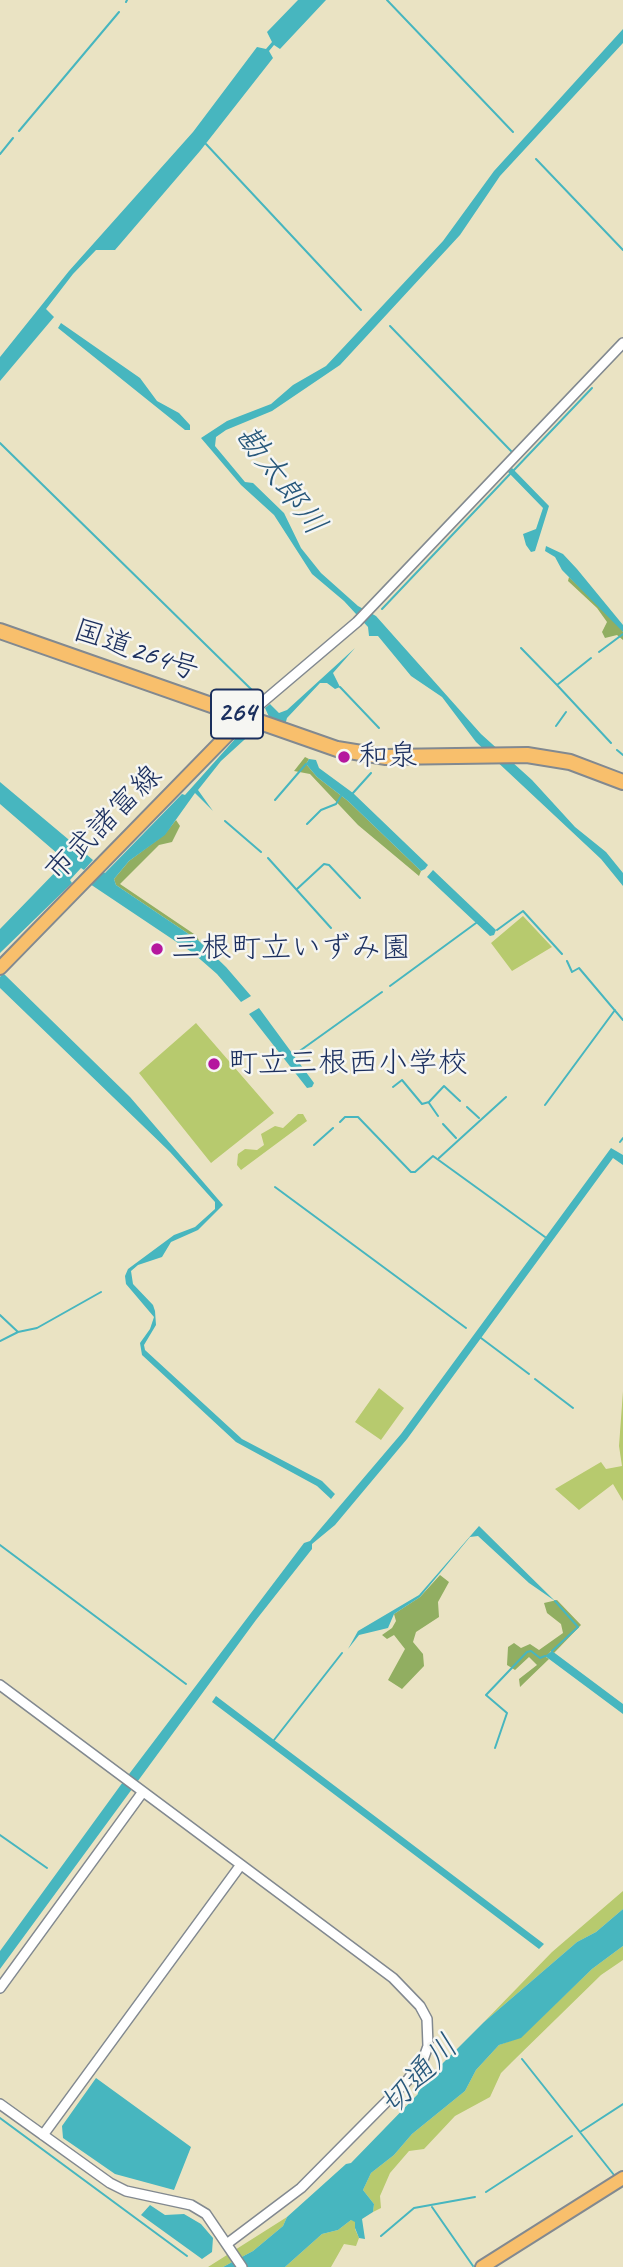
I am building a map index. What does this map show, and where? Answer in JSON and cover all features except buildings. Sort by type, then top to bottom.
[{"type":"highway","name":"国道264号","points":[[0,631],[314,742],[358,754],[414,758],[506,754],[570,762],[623,782]]},
{"type":"main road","name":"市武諸富線","points":[[0,968],[245,717]]},
{"type":"main road","points":[[482,2267],[623,2178]]},
{"type":"street","points":[[245,717],[357,622],[623,343]]},
{"type":"street","points":[[0,1685],[393,1978],[420,2006],[429,2033],[423,2060],[407,2081],[301,2188],[230,2247]]},
{"type":"street","points":[[0,1987],[139,1790]]},
{"type":"street","points":[[43,2135],[240,1866]]},
{"type":"street","points":[[0,2104],[126,2191],[191,2206],[206,2214],[243,2267]]},
{"type":"green space","points":[[569,577],[616,621],[623,632],[623,640],[617,635],[605,638],[602,632],[607,622],[597,608],[568,581]]},
{"type":"green space","points":[[305,757],[309,759],[306,764],[317,777],[348,801],[421,871],[419,876],[358,825],[310,774],[294,771]]},
{"type":"green space","points":[[176,820],[180,826],[172,842],[159,845],[120,884],[197,936],[199,941],[116,885],[114,879],[129,861],[164,835]]},
{"type":"green space","points":[[523,916],[552,947],[512,971],[491,943]]},
{"type":"green space","points":[[196,1023],[274,1113],[211,1163],[139,1073]]},
{"type":"green space","points":[[298,1114],[303,1114],[307,1121],[241,1170],[237,1165],[238,1154],[245,1149],[257,1150],[264,1145],[261,1134],[275,1126],[283,1128]]},
{"type":"green space","points":[[379,1388],[404,1408],[381,1440],[355,1422]]},
{"type":"green space","points":[[623,1391],[623,1501],[613,1484],[579,1510],[555,1489],[601,1462],[606,1469],[622,1466],[619,1446]]},
{"type":"green space","points":[[440,1575],[449,1582],[438,1602],[439,1617],[416,1632],[413,1642],[423,1654],[424,1666],[402,1689],[388,1680],[405,1649],[394,1635],[387,1639],[382,1635],[392,1628],[396,1621],[394,1614],[420,1597]]},
{"type":"green space","points":[[557,1600],[581,1625],[554,1653],[551,1651],[546,1657],[549,1659],[520,1687],[519,1679],[537,1665],[529,1657],[515,1670],[507,1665],[508,1647],[514,1643],[521,1648],[530,1644],[539,1650],[563,1633],[561,1624],[547,1613],[544,1603]]},
{"type":"green space","points":[[623,1891],[623,1909],[596,1932],[577,1942],[484,2022],[552,1952]]},
{"type":"green space","points":[[623,1946],[623,1960],[601,1975],[501,2073],[490,2097],[455,2116],[424,2149],[409,2151],[390,2173],[380,2196],[381,2208],[373,2212],[374,2204],[363,2190],[371,2173],[394,2155],[412,2134],[465,2091],[476,2070],[499,2045],[521,2037],[592,1969]]},
{"type":"green space","points":[[287,2217],[283,2226],[253,2251],[223,2267],[208,2267]]},
{"type":"green space","points":[[351,2220],[356,2221],[355,2229],[359,2238],[356,2246],[344,2244],[331,2267],[285,2267],[322,2234],[338,2230]]},
{"type":"water","points":[[298,0],[326,0],[280,49],[274,45],[269,51],[273,58],[200,151],[115,250],[96,250],[73,274],[46,309],[54,317],[0,381],[0,357],[69,271],[193,132],[257,47],[266,49],[272,42],[267,32]]},
{"type":"water","points":[[623,29],[623,43],[500,176],[460,235],[340,365],[272,411],[226,430],[216,437],[215,446],[245,482],[253,483],[284,513],[301,548],[321,573],[358,606],[376,616],[481,734],[532,780],[575,827],[606,852],[623,873],[623,886],[601,859],[476,742],[442,697],[411,676],[378,636],[369,636],[368,627],[344,601],[312,574],[274,515],[241,485],[201,438],[227,421],[271,404],[293,385],[326,366],[443,241],[494,171]]},
{"type":"water","points":[[61,323],[140,378],[157,401],[179,413],[190,425],[190,430],[185,430],[58,328]]},
{"type":"water","points":[[512,468],[549,506],[535,551],[531,552],[526,545],[523,534],[536,529],[543,508],[508,472]]},
{"type":"water","points":[[546,546],[563,554],[577,569],[623,625],[623,632],[562,570],[555,557],[545,551]]},
{"type":"water","points":[[355,648],[333,673],[340,687],[335,689],[327,683],[320,683],[287,718],[285,725],[270,719],[265,708],[270,704],[279,713],[287,710]]},
{"type":"water","points":[[244,729],[255,730],[221,761],[198,790],[213,811],[195,793],[165,835],[129,861],[114,879],[116,885],[199,941],[226,967],[251,996],[241,1002],[217,974],[193,953],[90,884],[102,871],[105,873],[182,794],[185,795]]},
{"type":"water","points":[[309,759],[316,760],[319,768],[353,793],[428,865],[425,869],[421,871],[348,801],[317,777],[306,764]]},
{"type":"water","points":[[0,782],[93,860],[84,870],[81,868],[70,880],[72,883],[0,953],[0,929],[66,861],[0,804]]},
{"type":"water","points":[[433,870],[496,930],[494,935],[490,936],[427,877]]},
{"type":"water","points":[[3,973],[130,1097],[223,1205],[198,1230],[171,1242],[162,1257],[138,1265],[131,1271],[133,1284],[153,1305],[155,1311],[156,1325],[144,1345],[145,1350],[242,1439],[322,1481],[335,1494],[331,1499],[317,1486],[236,1442],[142,1355],[140,1343],[150,1329],[154,1317],[126,1284],[128,1269],[174,1235],[195,1227],[215,1209],[215,1202],[170,1152],[0,988],[0,977]]},
{"type":"water","points":[[259,1008],[314,1083],[312,1087],[307,1088],[249,1014]]},
{"type":"water","points":[[611,1148],[623,1155],[623,1165],[613,1158],[407,1439],[335,1525],[312,1544],[312,1549],[256,1620],[0,1969],[0,1951],[120,1786],[304,1543],[310,1541],[401,1434]]},
{"type":"water","points":[[479,1526],[555,1601],[529,1583],[478,1536],[470,1537],[420,1597],[394,1614],[388,1628],[359,1635],[348,1649],[358,1631],[419,1595]]},
{"type":"water","points":[[552,1651],[623,1704],[623,1714],[545,1656]]},
{"type":"water","points":[[216,1696],[544,1944],[539,1949],[212,1702]]},
{"type":"water","points":[[623,1909],[623,1946],[592,1969],[521,2038],[499,2045],[476,2070],[465,2091],[412,2134],[394,2155],[371,2173],[363,2190],[374,2204],[373,2212],[362,2219],[365,2239],[359,2238],[355,2222],[351,2220],[338,2230],[322,2234],[285,2267],[223,2267],[253,2251],[283,2226],[287,2217],[346,2164],[351,2163],[418,2094],[417,2089],[484,2022],[577,1942],[596,1932]]},
{"type":"water","points":[[96,2078],[191,2147],[174,2190],[115,2174],[63,2138],[62,2126]]},
{"type":"water","points":[[150,2205],[165,2215],[184,2214],[201,2224],[213,2238],[212,2252],[202,2259],[141,2215]]},
{"type":"waterway","points":[[387,0],[513,132]]},
{"type":"waterway","points":[[19,131],[119,12]]},
{"type":"waterway","points":[[0,154],[13,138]]},
{"type":"waterway","points":[[206,144],[361,310]]},
{"type":"waterway","points":[[536,159],[623,250]]},
{"type":"waterway","points":[[390,326],[511,451]]},
{"type":"waterway","points":[[514,470],[592,388]]},
{"type":"waterway","points":[[0,443],[256,694]]},
{"type":"waterway","points":[[382,609],[510,474]]},
{"type":"waterway","points":[[599,652],[623,634]]},
{"type":"waterway","points":[[521,648],[557,685],[591,658]]},
{"type":"waterway","points":[[557,685],[611,743]]},
{"type":"waterway","points":[[340,687],[379,728]]},
{"type":"waterway","points":[[556,726],[566,712]]},
{"type":"waterway","points":[[617,750],[623,755]]},
{"type":"waterway","points":[[275,800],[306,764]]},
{"type":"waterway","points":[[353,793],[371,773]]},
{"type":"waterway","points":[[307,824],[321,810],[336,804],[341,796]]},
{"type":"waterway","points":[[225,821],[261,852]]},
{"type":"waterway","points":[[268,858],[331,928]]},
{"type":"waterway","points":[[297,889],[324,864],[329,865],[360,898]]},
{"type":"waterway","points":[[497,930],[523,911],[562,954]]},
{"type":"waterway","points":[[390,986],[476,923]]},
{"type":"waterway","points":[[567,961],[572,972],[579,968],[623,1020]]},
{"type":"waterway","points":[[294,1055],[382,992]]},
{"type":"waterway","points":[[545,1105],[615,1010]]},
{"type":"waterway","points":[[393,1087],[402,1080],[422,1104],[429,1102],[444,1086],[460,1101]]},
{"type":"waterway","points":[[439,1158],[506,1097]]},
{"type":"waterway","points":[[429,1103],[438,1116]]},
{"type":"waterway","points":[[467,1107],[479,1118]]},
{"type":"waterway","points":[[340,1122],[345,1117],[358,1117],[411,1172],[415,1172],[433,1156],[545,1237]]},
{"type":"waterway","points":[[443,1124],[456,1138]]},
{"type":"waterway","points":[[314,1145],[333,1128]]},
{"type":"waterway","points":[[620,1142],[623,1138]]},
{"type":"waterway","points":[[275,1187],[466,1328]]},
{"type":"waterway","points":[[0,1315],[18,1332],[37,1328],[101,1292]]},
{"type":"waterway","points":[[0,1341],[18,1332]]},
{"type":"waterway","points":[[481,1338],[529,1374]]},
{"type":"waterway","points":[[535,1379],[573,1408]]},
{"type":"waterway","points":[[0,1545],[186,1684]]},
{"type":"waterway","points":[[552,1651],[578,1627],[555,1601]]},
{"type":"waterway","points":[[495,1748],[507,1713],[486,1695],[527,1652],[531,1651],[540,1658],[545,1656]]},
{"type":"waterway","points":[[274,1740],[342,1653]]},
{"type":"waterway","points":[[0,1835],[47,1868]]},
{"type":"waterway","points":[[522,2059],[614,2175]]},
{"type":"waterway","points":[[580,2132],[623,2104]]},
{"type":"waterway","points":[[0,2118],[187,2256]]},
{"type":"waterway","points":[[486,2192],[572,2136]]},
{"type":"waterway","points":[[381,2236],[414,2208],[475,2197]]},
{"type":"waterway","points":[[432,2207],[473,2266]]},
{"type":"place","name":"和泉","points":[[344,757]]},
{"type":"place","name":"三根町立いずみ園","points":[[157,949]]},
{"type":"place","name":"町立三根西小学校","points":[[214,1064]]},
{"type":"water label","name":"勘太郎川","points":[[280,481]]},
{"type":"water label","name":"切通川","points":[[420,2076]]}]
